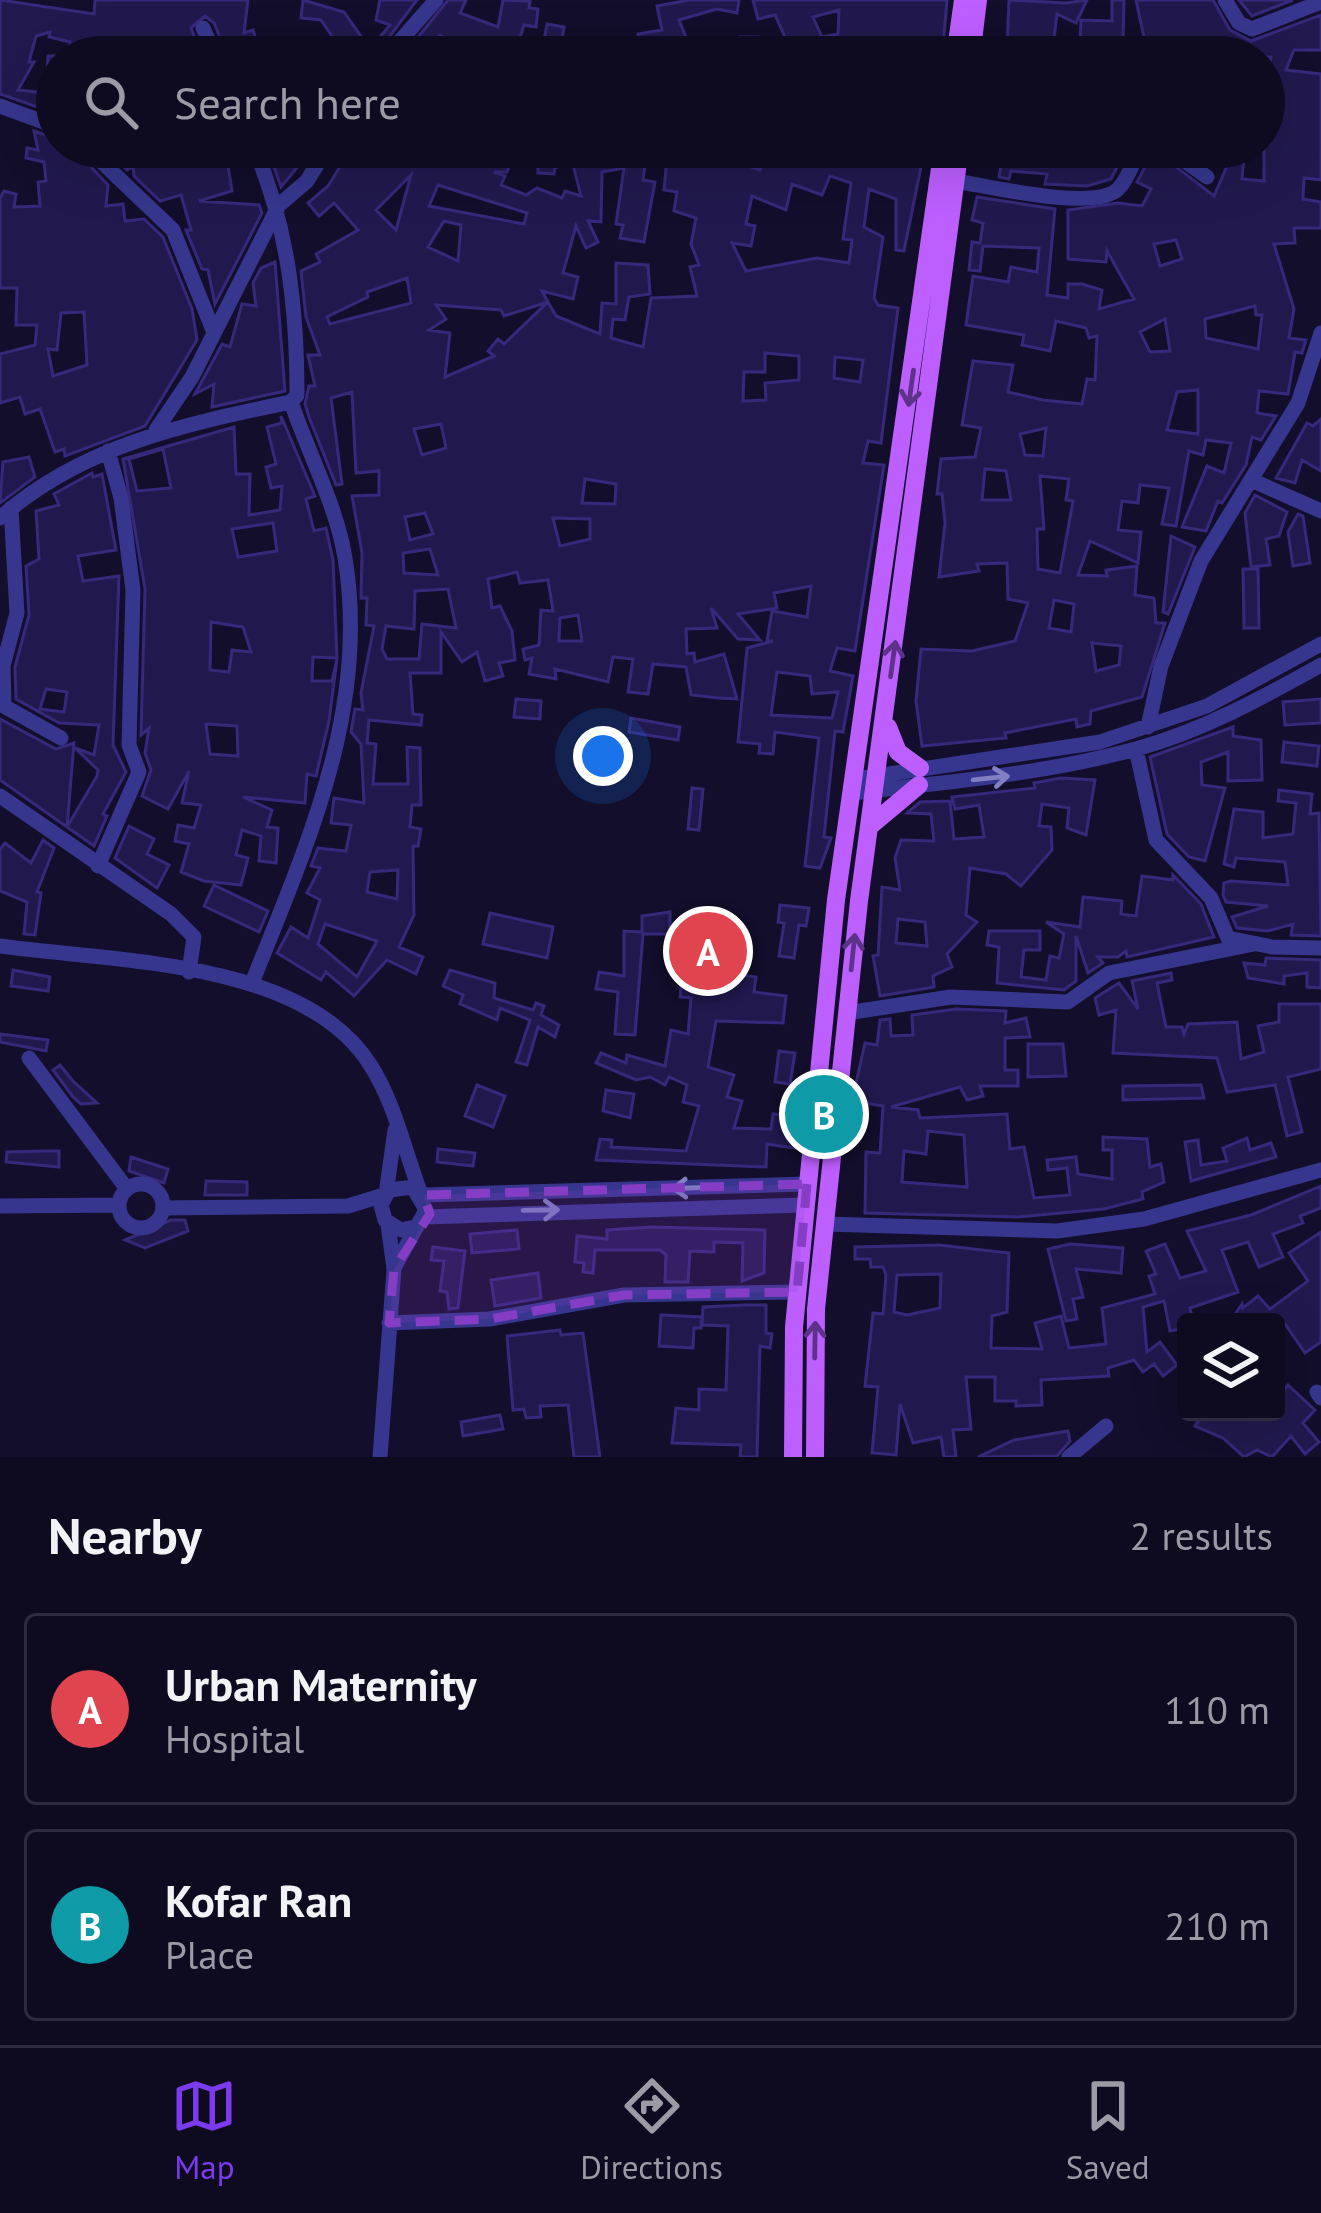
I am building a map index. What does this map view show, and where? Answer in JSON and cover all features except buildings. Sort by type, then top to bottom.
[{"type":"main road","points":[[958,36],[963,0]]},
{"type":"main road","points":[[974,36],[978,0]]},
{"type":"main road","points":[[793,1457],[797,1292],[836,900],[940,168]]},
{"type":"main road","points":[[815,1457],[815,1327],[847,1012],[958,168]]},
{"type":"main road","points":[[870,826],[919,776],[898,752],[885,718]]},
{"type":"street","points":[[404,36],[436,0]]},
{"type":"street","points":[[1225,0],[1239,23],[1252,29],[1321,2]]},
{"type":"street","points":[[203,28],[207,36]]},
{"type":"street","points":[[0,106],[36,120]]},
{"type":"street","points":[[108,168],[173,230],[213,330]]},
{"type":"street","points":[[61,738],[2,704],[3,666],[17,613],[6,513],[108,451],[156,430],[290,402],[297,395],[295,320],[279,205],[263,168]]},
{"type":"street","points":[[156,430],[192,377],[279,205],[315,168]]},
{"type":"street","points":[[956,181],[1068,198],[1101,197],[1117,191],[1130,168]]},
{"type":"street","points":[[1194,168],[1207,177]]},
{"type":"street","points":[[1148,727],[1161,666],[1201,561],[1298,403],[1321,333]]},
{"type":"street","points":[[252,983],[314,826],[347,710],[345,556],[290,402]]},
{"type":"street","points":[[98,866],[139,772],[129,746],[133,590],[121,498],[108,451]]},
{"type":"street","points":[[1251,480],[1321,512]]},
{"type":"street","points":[[855,786],[1033,754],[1148,727],[1207,706],[1321,644]]},
{"type":"street","points":[[919,776],[1013,775],[1136,749],[1249,706],[1321,665]]},
{"type":"street","points":[[1136,749],[1162,851],[1211,898],[1228,938],[1321,948]]},
{"type":"street","points":[[0,796],[191,933],[189,972]]},
{"type":"street","points":[[847,1012],[951,997],[1068,1002],[1109,973],[1254,944]]},
{"type":"street","points":[[0,946],[252,983],[322,1013],[356,1045],[380,1082],[422,1195],[420,1222],[394,1269]]},
{"type":"street","points":[[29,1058],[123,1197],[123,1220],[143,1228],[157,1221],[163,1208]]},
{"type":"street","points":[[380,1457],[394,1269],[385,1194],[395,1126]]},
{"type":"street","points":[[825,1224],[1058,1231],[1144,1220],[1321,1169]]},
{"type":"street","points":[[0,1206],[123,1197],[141,1184],[154,1189],[163,1208]]},
{"type":"street","points":[[163,1208],[348,1206],[403,1185],[422,1195],[807,1184]]},
{"type":"street","points":[[348,1206],[401,1230],[420,1222],[805,1205]]},
{"type":"street","points":[[388,1323],[490,1319],[624,1295],[797,1292]]},
{"type":"street","points":[[1070,1457],[1106,1426]]},
{"type":"highlighted area","points":[[807,1184],[797,1292],[624,1295],[490,1319],[389,1323],[394,1269],[430,1214],[423,1195]]},
{"type":"place","name":"Urban Maternity","points":[[708,951]]},
{"type":"place","name":"Kofar Ran","points":[[824,1114]]}]
